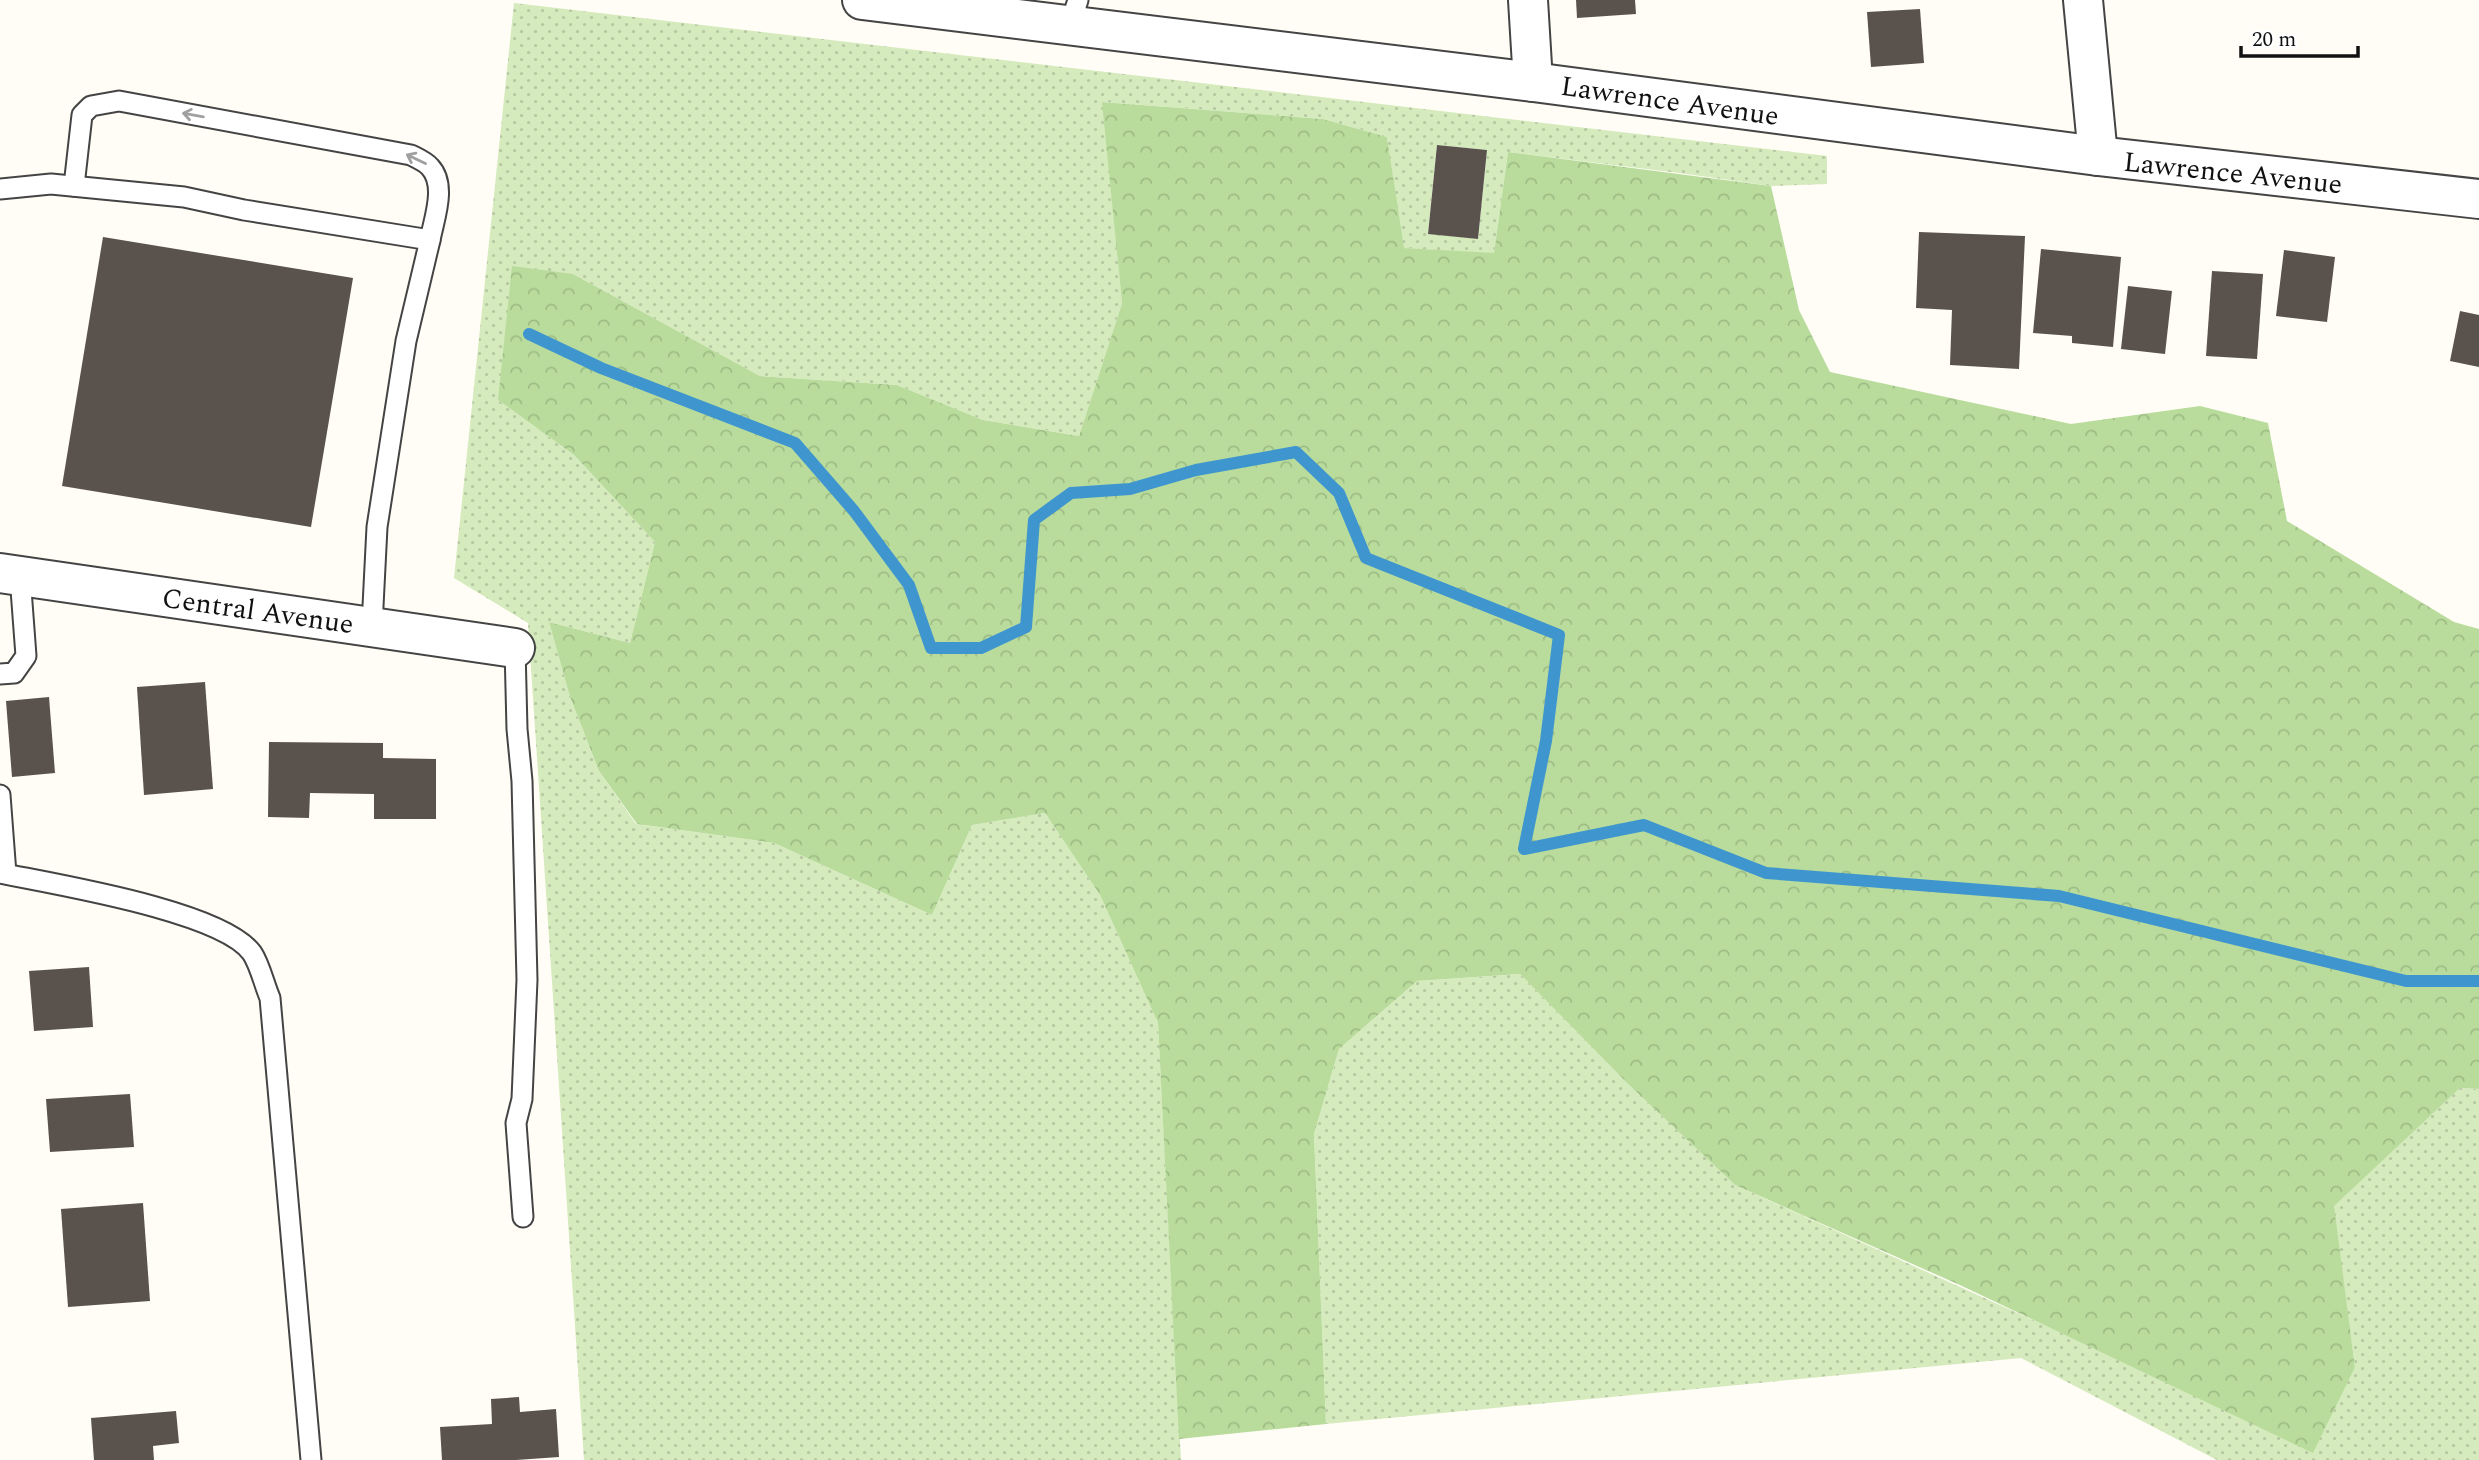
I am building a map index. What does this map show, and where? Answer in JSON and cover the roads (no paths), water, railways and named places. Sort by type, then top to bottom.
[{"type":"street","name":"Lawrence Avenue","points":[[862,0],[1074,13],[1534,82],[2098,156],[2479,199]]},
{"type":"street","points":[[1528,0],[1534,82]]},
{"type":"street","points":[[2084,0],[2098,156]]},
{"type":"street","name":"Central Avenue","points":[[10,575],[515,648]]},
{"type":"lane","points":[[74,186],[82,115],[91,106],[119,102],[411,155],[430,166],[437,179],[438,194],[406,341],[377,527],[372,626]]},
{"type":"lane","points":[[0,189],[51,184],[184,197],[244,210],[430,240]]},
{"type":"lane","points":[[0,674],[14,673],[26,656],[10,575]]},
{"type":"lane","points":[[515,648],[517,729],[523,781],[527,980],[522,1099],[516,1123],[523,1217]]},
{"type":"lane","points":[[0,795],[3,873],[162,908],[230,934],[251,953],[270,998],[311,1460]]},
{"type":"waterway","points":[[529,334],[601,368],[795,443],[854,511],[909,585],[931,648],[981,648],[1026,627],[1034,520],[1071,493],[1130,489],[1196,470],[1296,452],[1339,493],[1366,558],[1559,635],[1546,741],[1524,849],[1644,825],[1766,873],[2059,896],[2406,981],[2479,981]]}]
